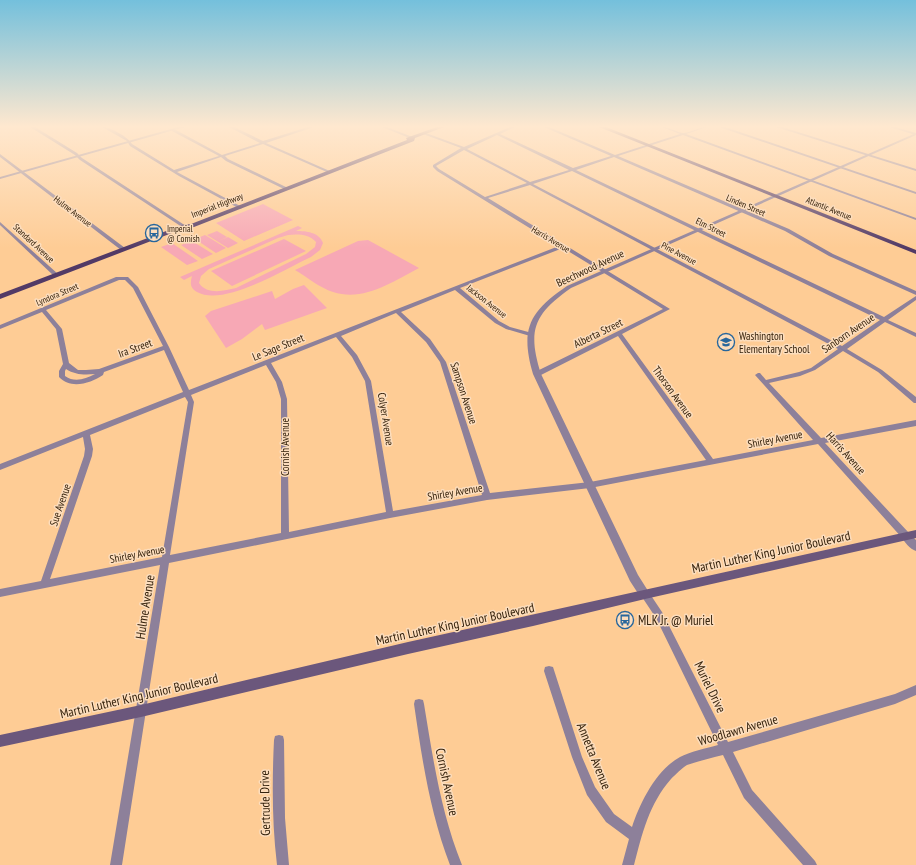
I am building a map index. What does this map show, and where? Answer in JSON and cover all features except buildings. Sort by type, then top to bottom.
[{"type":"main road","name":"Imperial Highway","points":[[0,297],[184,226],[192,226],[237,206],[337,167]]},
{"type":"main road","name":"Atlantic Avenue","points":[[706,167],[916,252]]},
{"type":"main road","name":"Atlantic Avenue","points":[[777,196],[916,248]]},
{"type":"main road","name":"Martin Luther King Junior Boulevard","points":[[0,741],[141,710],[401,649],[533,621],[645,594],[916,534]]},
{"type":"street","name":"Hulme Avenue","points":[[17,167],[124,249]]},
{"type":"street","points":[[0,178],[39,167]]},
{"type":"street","points":[[96,167],[184,226]]},
{"type":"street","points":[[169,167],[237,206]]},
{"type":"street","points":[[175,171],[186,167]]},
{"type":"street","points":[[242,167],[285,188]]},
{"type":"street","points":[[319,167],[327,171]]},
{"type":"street","name":"Harris Avenue","points":[[435,167],[667,309]]},
{"type":"street","name":"Pine Avenue","points":[[499,167],[843,349],[880,371],[916,402]]},
{"type":"street","name":"Elm Street","points":[[568,167],[916,335]]},
{"type":"street","points":[[485,198],[581,167]]},
{"type":"street","name":"Linden Street","points":[[638,167],[787,230],[831,256],[916,293]]},
{"type":"street","points":[[776,167],[916,218]]},
{"type":"street","points":[[841,168],[916,193]]},
{"type":"street","name":"Beechwood Avenue","points":[[645,594],[634,578],[537,374],[531,354],[530,334],[536,317],[550,300],[569,287],[841,168]]},
{"type":"street","name":"Standard Avenue","points":[[0,222],[56,275]]},
{"type":"street","name":"Le Sage Street","points":[[0,467],[563,246]]},
{"type":"street","name":"Hulme Avenue","points":[[116,865],[191,402],[166,347],[135,287],[126,278],[122,277]]},
{"type":"street","name":"Lyndora Street","points":[[0,327],[122,277]]},
{"type":"street","name":"Jackson Avenue","points":[[456,288],[497,322],[508,328],[530,334]]},
{"type":"street","name":"Sanborn Avenue","points":[[765,382],[807,372],[916,298]]},
{"type":"street","points":[[43,309],[59,329],[66,364]]},
{"type":"street","name":"Alberta Street","points":[[537,374],[667,309]]},
{"type":"street","name":"Sampson Avenue","points":[[397,311],[426,337],[434,346],[443,362],[487,497]]},
{"type":"street","name":"Thorson Avenue","points":[[619,334],[711,462]]},
{"type":"street","name":"Colyer Avenue","points":[[337,335],[355,356],[368,381],[390,515]]},
{"type":"street","name":"Ira Street","points":[[110,368],[88,380],[69,381],[62,377],[62,371],[66,364],[69,368],[82,372],[92,372],[110,368],[166,347]]},
{"type":"street","name":"Cornish Avenue","points":[[267,362],[279,382],[284,399],[285,535]]},
{"type":"street","name":"Harris Avenue","points":[[758,375],[916,547]]},
{"type":"street","name":"Shirley Avenue","points":[[0,593],[390,515],[487,497],[590,485],[916,423]]},
{"type":"street","name":"Sue Avenue","points":[[44,584],[88,456],[89,449],[86,433]]},
{"type":"street","name":"Muriel Drive","points":[[645,594],[659,615],[724,749],[748,794],[811,865]]},
{"type":"street","name":"Annetta Avenue","points":[[549,671],[591,791],[610,818],[635,837]]},
{"type":"street","name":"Woodlawn Avenue","points":[[628,865],[635,837],[646,806],[657,787],[669,772],[684,761],[895,699],[916,690]]},
{"type":"street","name":"Cornish Avenue","points":[[419,704],[430,778],[438,813],[456,865]]},
{"type":"street","name":"Gertrude Drive","points":[[279,740],[279,833],[283,865]]},
{"type":"shaded area","points":[[263,204],[293,220],[244,241],[216,223]]},
{"type":"shaded area","points":[[298,226],[302,228],[296,231],[315,234],[323,243],[320,250],[311,257],[254,285],[223,295],[209,295],[197,292],[191,285],[192,276],[184,280],[180,277]],"holes":[[[288,235],[303,235],[310,237],[316,242],[315,247],[306,254],[236,288],[211,291],[202,287],[199,283],[201,276],[209,269]]]},
{"type":"shaded area","points":[[217,231],[227,237],[219,241],[228,237],[238,243],[228,248],[207,235]]},
{"type":"shaded area","points":[[205,235],[226,248],[216,253],[195,239]]},
{"type":"shaded area","points":[[284,239],[306,251],[232,286],[211,271]]},
{"type":"shaded area","points":[[368,240],[419,268],[378,289],[356,294],[333,292],[318,285],[295,270],[358,241]]},
{"type":"shaded area","points":[[192,241],[213,254],[202,259],[181,245]]},
{"type":"shaded area","points":[[172,243],[198,261],[187,265],[161,247]]},
{"type":"shaded area","points":[[304,285],[327,308],[265,330],[262,324],[242,339],[226,348],[205,316],[211,311],[272,291],[275,299]]},
{"type":"place","name":"Imperial @ Cornish","points":[[154,233]]},
{"type":"place","name":"Washington Elementary School","points":[[726,342]]},
{"type":"place","name":"MLK Jr. @ Muriel","points":[[625,620]]}]
